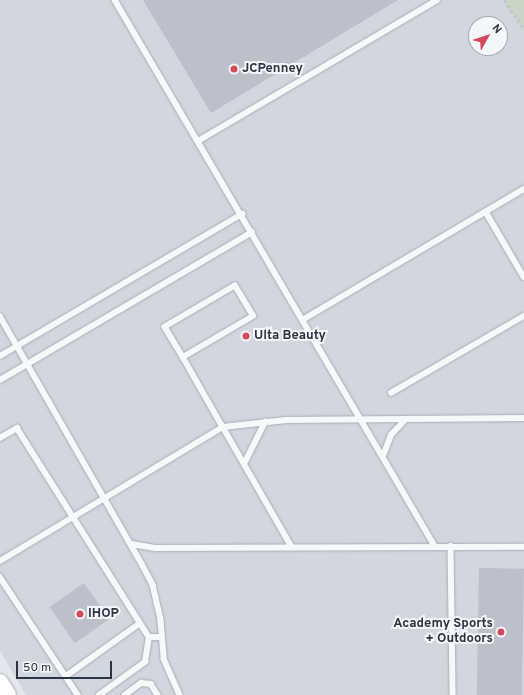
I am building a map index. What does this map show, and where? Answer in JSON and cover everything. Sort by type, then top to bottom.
[{"type":"main road","points":[[0,682],[8,695]]},
{"type":"lane","points":[[115,0],[304,319],[435,546]]},
{"type":"lane","points":[[198,140],[437,0]]},
{"type":"lane","points":[[304,319],[524,189]]},
{"type":"lane","points":[[486,212],[524,277]]},
{"type":"lane","points":[[0,356],[242,214]]},
{"type":"lane","points":[[0,380],[252,232]]},
{"type":"lane","points":[[183,357],[253,316],[235,286],[165,326],[292,547]]},
{"type":"lane","points":[[0,316],[132,544],[153,585],[162,637],[164,659],[180,695]]},
{"type":"lane","points":[[391,393],[524,316]]},
{"type":"lane","points":[[0,561],[104,496],[223,427],[264,422],[524,418]]},
{"type":"lane","points":[[383,456],[391,435],[405,420]]},
{"type":"lane","points":[[244,464],[264,422]]},
{"type":"lane","points":[[0,438],[18,428],[148,637],[145,662],[99,695]]},
{"type":"lane","points":[[132,544],[155,548],[435,546],[524,547]]},
{"type":"lane","points":[[450,546],[453,695]]},
{"type":"lane","points":[[0,576],[78,695]]},
{"type":"lane","points":[[66,676],[139,624]]},
{"type":"lane","points":[[148,637],[162,637]]},
{"type":"lane","points":[[124,695],[140,683],[151,684],[158,695]]},
{"type":"path","points":[[504,0],[524,29]]},
{"type":"shaded area","points":[[0,0],[524,0],[524,695],[26,695],[0,651]]},
{"type":"green space","points":[[505,0],[524,0],[524,32]]},
{"type":"building","name":"JCPenney","points":[[143,0],[398,0],[211,113]]},
{"type":"building","name":"Academy Sports + Outdoors","points":[[479,568],[524,569],[522,695],[477,695]]},
{"type":"building","name":"IHOP","points":[[84,583],[109,619],[75,643],[50,607]]},
{"type":"place","name":"JCPenney","points":[[234,69]]},
{"type":"place","name":"Ulta Beauty","points":[[246,336]]},
{"type":"place","name":"IHOP","points":[[80,614]]},
{"type":"place","name":"Academy Sports + Outdoors","points":[[501,632]]}]
